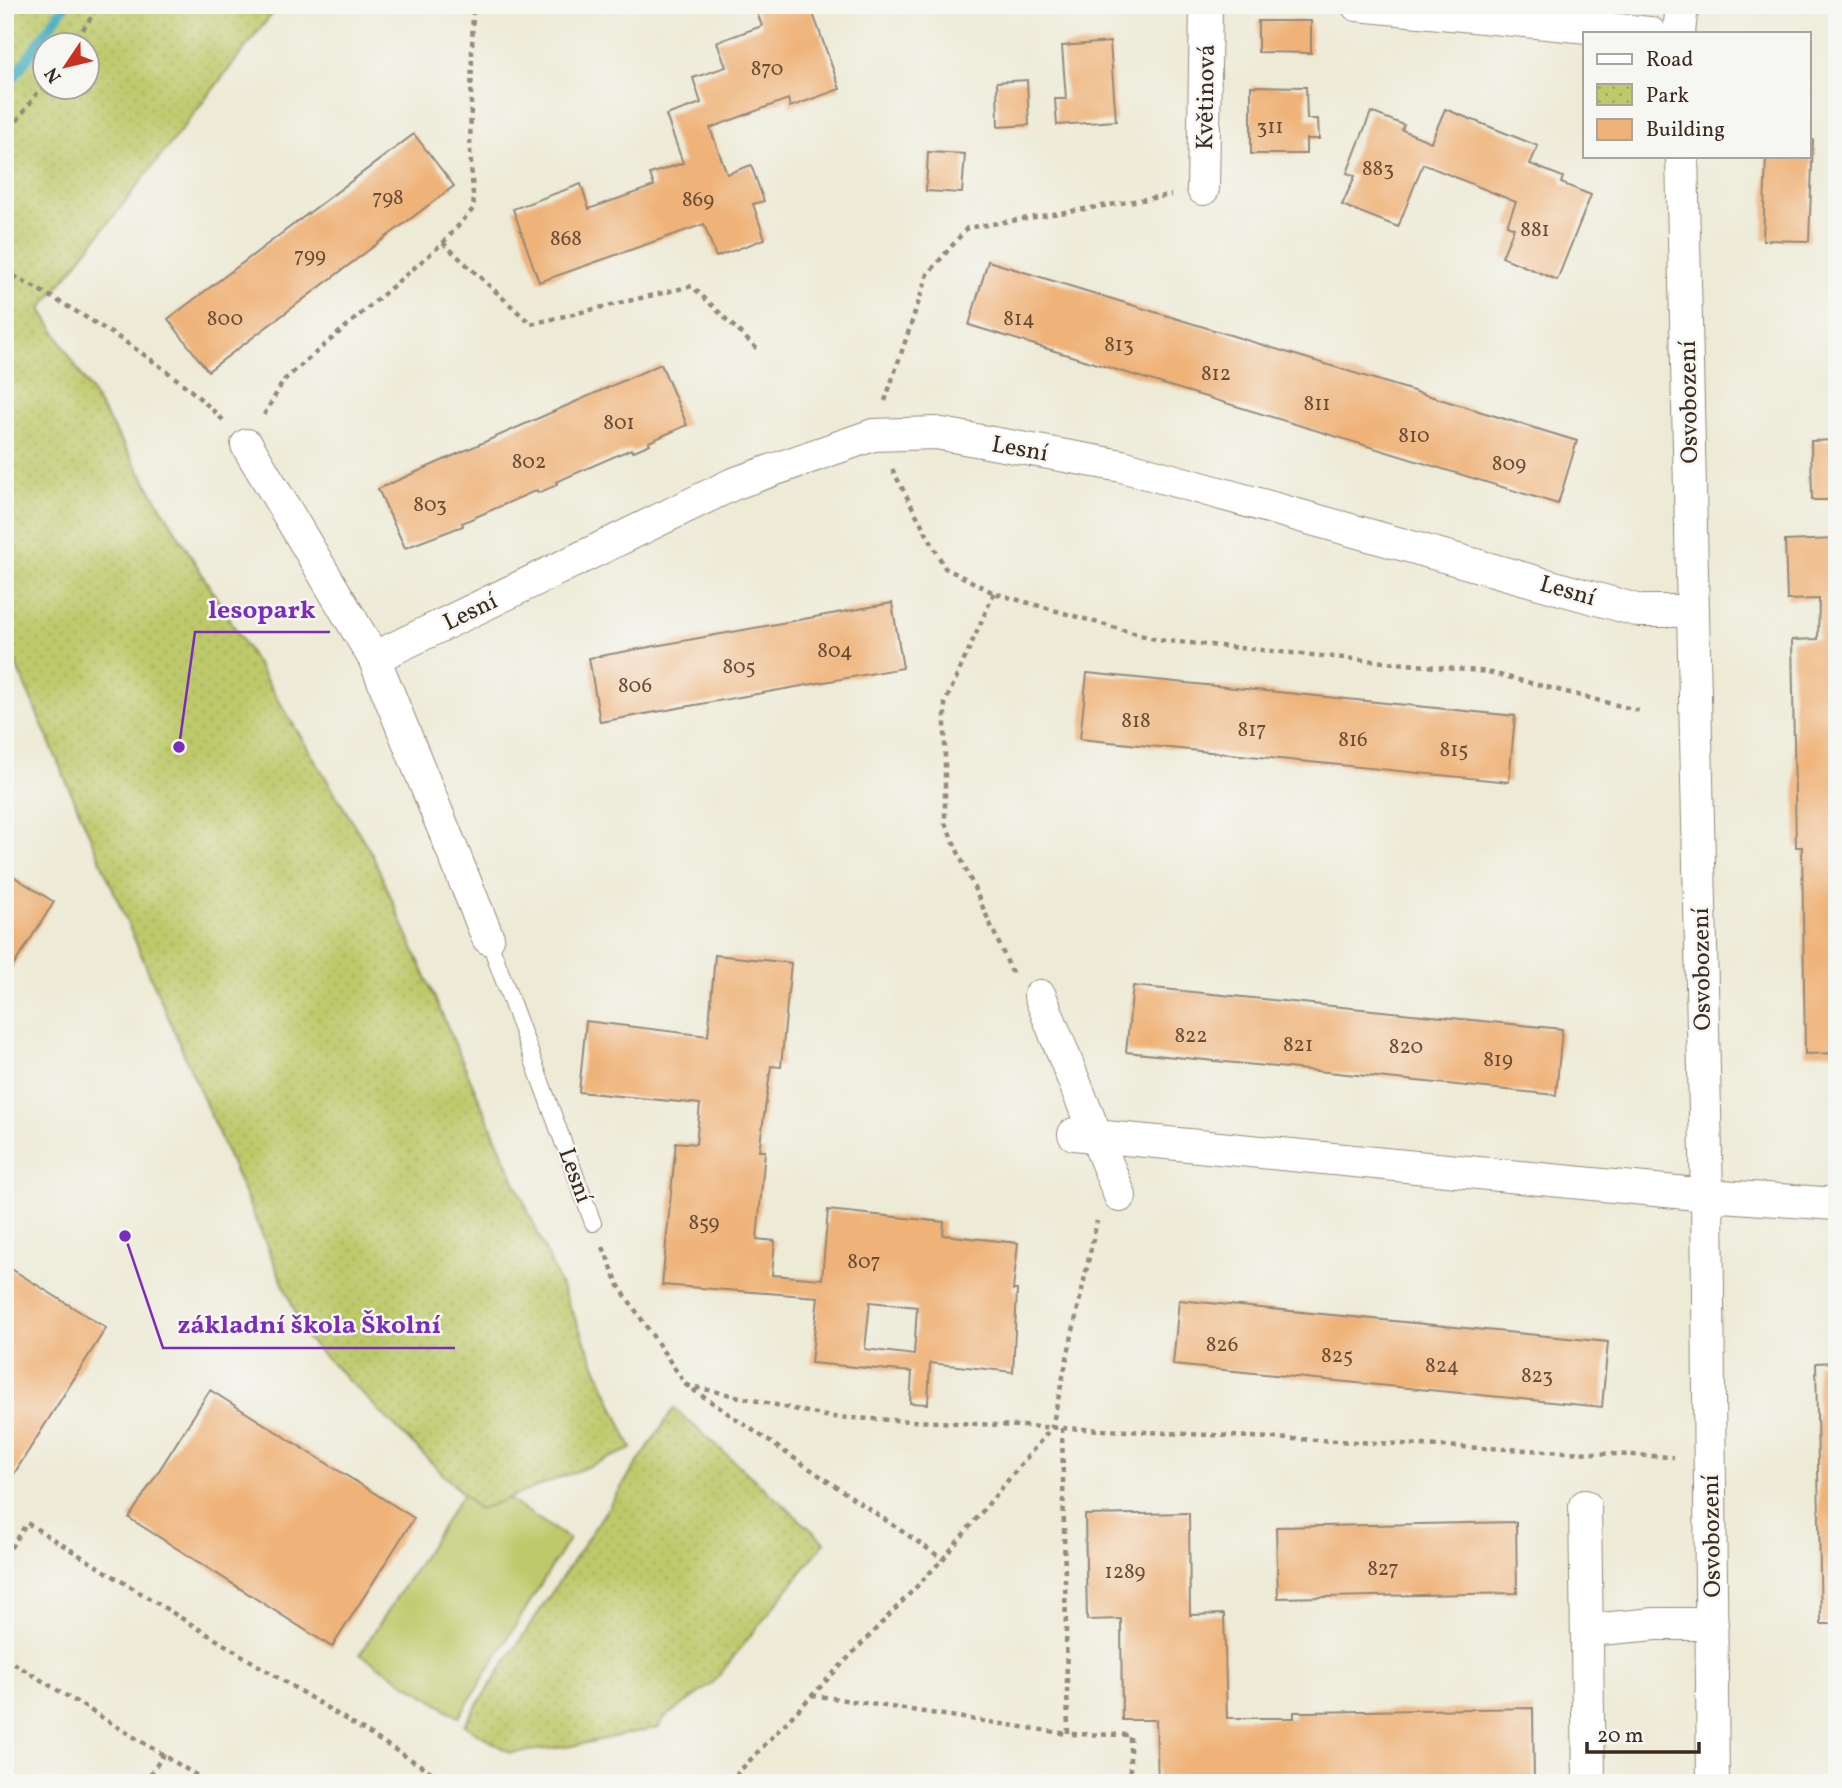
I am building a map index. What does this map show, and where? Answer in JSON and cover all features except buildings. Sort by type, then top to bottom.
[{"type":"street","name":"Květinová","points":[[1203,190],[1206,5]]},
{"type":"street","points":[[1357,5],[1640,32]]},
{"type":"street","points":[[1679,32],[1682,5]]},
{"type":"street","name":"Osvobození","points":[[1682,158],[1707,1195],[1713,1783]]},
{"type":"street","name":"Lesní","points":[[374,658],[733,484],[873,435],[911,433],[936,433],[1122,466],[1640,611],[1693,611]]},
{"type":"street","name":"Lesní","points":[[247,445],[374,658],[488,938]]},
{"type":"street","points":[[1028,989],[1085,1135],[1120,1196]]},
{"type":"street","points":[[1085,1135],[1707,1195],[1837,1204]]},
{"type":"street","points":[[1585,1507],[1589,1783]]},
{"type":"street","points":[[1588,1630],[1655,1624],[1712,1624]]},
{"type":"lane","name":"Lesní","points":[[488,938],[593,1223]]},
{"type":"path","points":[[81,32],[100,5]]},
{"type":"path","points":[[5,271],[74,309],[188,385],[247,445],[284,380],[443,243],[474,208],[470,150],[473,5]]},
{"type":"path","points":[[5,137],[32,100]]},
{"type":"path","points":[[443,243],[531,324],[692,286],[757,349]]},
{"type":"path","points":[[993,593],[945,703],[945,823],[1028,989]]},
{"type":"path","points":[[728,1783],[943,1559],[1052,1427],[1098,1218]]},
{"type":"path","points":[[593,1223],[619,1286],[686,1385],[943,1559]]},
{"type":"path","points":[[686,1385],[830,1417],[1710,1459]]},
{"type":"path","points":[[1062,1428],[1068,1734]]},
{"type":"path","points":[[5,1556],[27,1523],[449,1783]]},
{"type":"path","points":[[6,1659],[209,1783]]},
{"type":"path","points":[[812,1695],[1068,1734],[1130,1735],[1130,1783]]},
{"type":"path","points":[[145,1783],[164,1755]]},
{"type":"green space","points":[[5,5],[279,5],[41,309],[372,854],[632,1449],[479,1510],[307,1339],[5,639]]},
{"type":"green space","points":[[674,1408],[825,1542],[712,1684],[663,1719],[659,1727],[573,1746],[510,1753],[464,1725]]},
{"type":"green space","points":[[474,1477],[569,1539],[459,1717],[360,1654]]},
{"type":"waterway","points":[[5,90],[65,5]]},
{"type":"place","name":"lesopark","points":[[179,747]]},
{"type":"place","name":"základní škola Školní","points":[[125,1236]]}]
